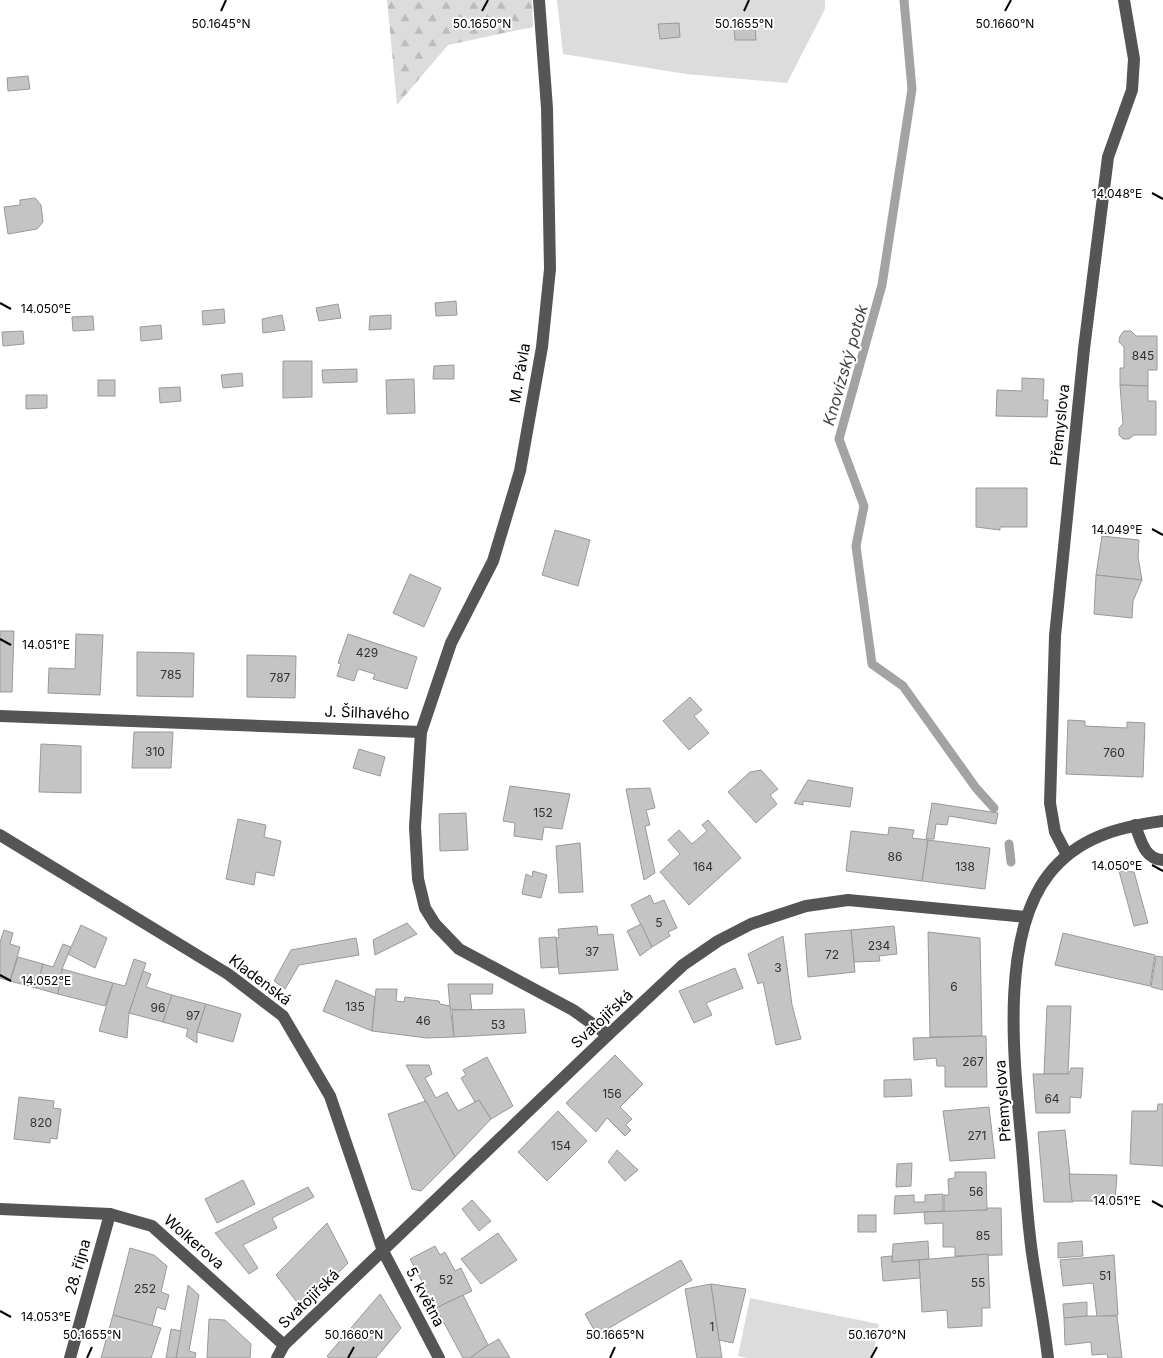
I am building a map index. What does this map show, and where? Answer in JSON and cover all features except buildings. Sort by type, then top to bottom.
[{"type":"street","name":"M. Pávla","points":[[421,732],[451,643],[493,561],[520,471],[542,347],[550,269],[547,108],[540,0]]},
{"type":"street","name":"Přemyslova","points":[[1067,855],[1055,832],[1050,803],[1055,636],[1084,349],[1108,157],[1132,90],[1134,60],[1125,1]]},
{"type":"street","name":"J. Šilhavého","points":[[0,716],[421,732],[415,828],[418,879],[425,908],[436,924],[459,949],[573,1010],[608,1035]]},
{"type":"street","name":"Přemyslova","points":[[1048,1358],[1032,1251],[1015,1068],[1015,988],[1026,917],[1037,892],[1050,873],[1067,855],[1083,844],[1108,832],[1135,825],[1163,821]]},
{"type":"street","points":[[1135,825],[1147,854],[1154,860],[1163,860]]},
{"type":"street","name":"Kladenská","points":[[0,835],[228,974],[283,1016],[330,1096],[383,1252]]},
{"type":"street","name":"Svatojiřská","points":[[277,1358],[284,1345],[608,1035],[683,965],[718,941],[750,924],[806,906],[848,900],[1026,917]]},
{"type":"street","name":"Wolkerova","points":[[0,1209],[110,1214],[152,1226],[284,1345]]},
{"type":"street","name":"28. října","points":[[70,1358],[110,1214]]},
{"type":"street","name":"5. května","points":[[383,1252],[439,1358]]},
{"type":"green space","points":[[387,0],[532,0],[533,27],[448,45],[397,105]]},
{"type":"green space","points":[[557,0],[825,0],[825,9],[787,83],[686,74],[563,54]]},
{"type":"green space","points":[[750,1298],[879,1324],[872,1358],[748,1358],[738,1356]]},
{"type":"waterway","name":"Knovízský potok","points":[[904,0],[912,89],[882,285],[839,439],[864,506],[856,546],[872,664],[903,686],[976,788],[994,808]]},
{"type":"waterway","name":"Knovízský potok","points":[[1009,844],[1011,862]]}]
